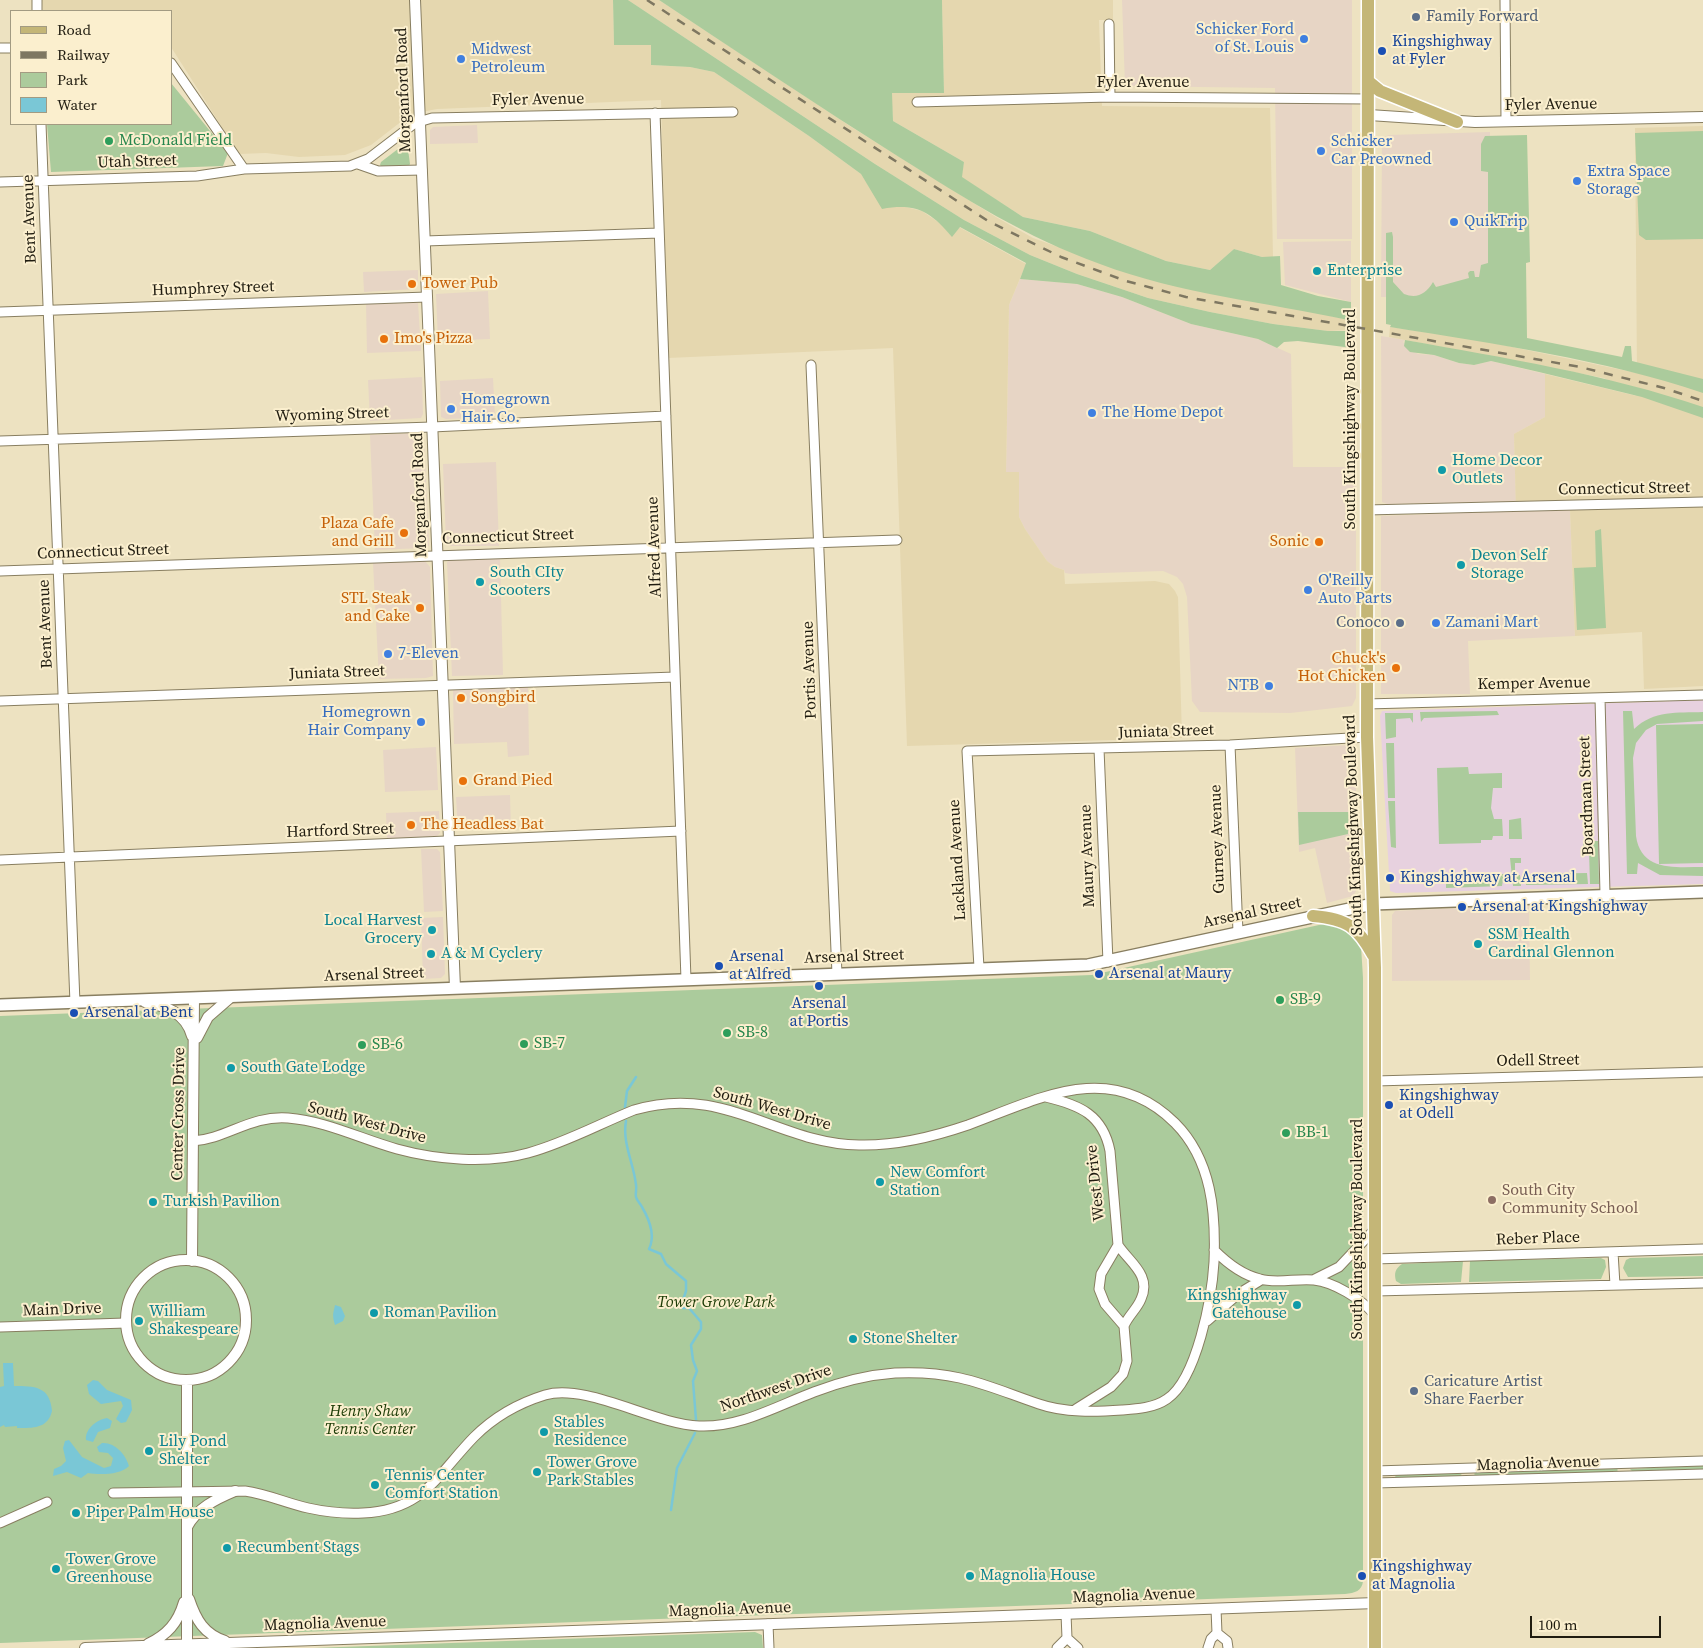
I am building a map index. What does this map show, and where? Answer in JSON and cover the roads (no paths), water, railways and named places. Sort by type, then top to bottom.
[{"type":"main road","name":"South Kingshighway Boulevard","points":[[1368,0],[1366,737],[1375,957],[1374,1314],[1376,1648]]},
{"type":"main road","points":[[1369,82],[1380,90],[1457,122]]},
{"type":"main road","name":"Arsenal Street","points":[[0,1005],[1088,964],[1108,962],[1238,932],[1373,904],[1605,894],[1703,892]]},
{"type":"main road","points":[[1313,916],[1336,919],[1351,926],[1362,936],[1375,957]]},
{"type":"street","name":"Morganford Road","points":[[415,0],[455,988]]},
{"type":"street","points":[[1505,0],[1506,121]]},
{"type":"street","points":[[1109,24],[1110,98]]},
{"type":"street","points":[[172,64],[244,169]]},
{"type":"street","name":"Fyler Avenue","points":[[917,102],[1110,98],[1369,99]]},
{"type":"street","name":"Fyler Avenue","points":[[420,120],[461,117],[733,112]]},
{"type":"street","name":"Alfred Avenue","points":[[655,113],[686,980]]},
{"type":"street","name":"Fyler Avenue","points":[[1369,115],[1457,122],[1703,117]]},
{"type":"street","points":[[358,164],[368,159],[420,120]]},
{"type":"street","name":"Bent Avenue","points":[[41,125],[75,1002]]},
{"type":"street","name":"Utah Street","points":[[0,182],[205,175],[244,169],[358,164],[378,171],[422,170]]},
{"type":"street","points":[[425,240],[659,233]]},
{"type":"street","name":"Humphrey Street","points":[[0,312],[427,297]]},
{"type":"street","name":"Portis Avenue","points":[[811,365],[837,974]]},
{"type":"street","name":"Wyoming Street","points":[[0,441],[432,427],[666,416]]},
{"type":"street","name":"Connecticut Street","points":[[1366,510],[1703,502]]},
{"type":"street","name":"Connecticut Street","points":[[0,571],[897,540]]},
{"type":"street","name":"Juniata Street","points":[[0,701],[675,677]]},
{"type":"street","name":"Kemper Avenue","points":[[1366,704],[1703,695]]},
{"type":"street","name":"Boardman Street","points":[[1600,698],[1605,894]]},
{"type":"street","name":"Juniata Street","points":[[967,750],[1099,749],[1230,745],[1366,737]]},
{"type":"street","name":"Gurney Avenue","points":[[1230,745],[1238,932]]},
{"type":"street","name":"Maury Avenue","points":[[1099,749],[1108,962]]},
{"type":"street","name":"Lackland Avenue","points":[[967,750],[978,968]]},
{"type":"street","name":"Hartford Street","points":[[0,860],[681,831]]},
{"type":"street","points":[[195,1044],[199,1031],[208,1017],[231,997]]},
{"type":"street","name":"Center Cross Drive","points":[[192,1260],[194,998]]},
{"type":"street","points":[[138,1000],[166,1008],[180,1015],[191,1032],[195,1044]]},
{"type":"street","name":"Odell Street","points":[[1375,1080],[1703,1072]]},
{"type":"street","name":"South West Drive","points":[[193,1141],[204,1140],[260,1120],[288,1118],[322,1125],[392,1148],[418,1154],[461,1158],[503,1157],[541,1149],[634,1110],[656,1104],[677,1103],[706,1105],[737,1111],[823,1141],[868,1145],[908,1142],[942,1133],[1043,1097],[1088,1088],[1115,1089],[1156,1106],[1182,1130],[1194,1148],[1209,1182],[1214,1250]]},
{"type":"street","name":"West Drive","points":[[1043,1097],[1073,1106],[1101,1124],[1107,1137],[1110,1151],[1118,1245]]},
{"type":"street","points":[[1315,1280],[1338,1267],[1375,1229]]},
{"type":"street","points":[[1074,1410],[1104,1394],[1122,1374],[1126,1361],[1124,1326],[1141,1301],[1144,1285],[1139,1270],[1118,1245],[1101,1274],[1099,1289],[1105,1304],[1124,1326]]},
{"type":"street","name":"Reber Place","points":[[1374,1259],[1703,1249]]},
{"type":"street","points":[[1214,1250],[1236,1269],[1261,1280],[1315,1280],[1356,1298],[1374,1314]]},
{"type":"street","name":"Northwest Drive","points":[[114,1493],[235,1491],[266,1494],[309,1508],[326,1511],[371,1512],[396,1507],[427,1490],[474,1438],[495,1420],[524,1404],[554,1393],[578,1394],[682,1424],[709,1426],[756,1415],[853,1379],[918,1373],[964,1378],[1040,1404],[1074,1410],[1104,1411],[1156,1405],[1171,1397],[1182,1381],[1207,1321],[1214,1250]]},
{"type":"street","points":[[1613,1252],[1615,1285]]},
{"type":"street","points":[[192,1260],[214,1267],[230,1280],[244,1303],[246,1324],[241,1344],[226,1365],[208,1376],[187,1380],[167,1377],[145,1365],[131,1346],[126,1323],[129,1300],[134,1289],[146,1276],[166,1264],[192,1260]]},
{"type":"street","points":[[1207,1321],[1238,1294],[1261,1280]]},
{"type":"street","points":[[1374,1291],[1703,1283]]},
{"type":"street","name":"Main Drive","points":[[0,1327],[126,1323]]},
{"type":"street","points":[[186,1646],[187,1380]]},
{"type":"street","name":"Magnolia Avenue","points":[[1375,1477],[1703,1460]]},
{"type":"street","points":[[1624,1463],[1624,1476]]},
{"type":"street","name":"Magnolia Avenue","points":[[1375,1477],[1703,1474]]},
{"type":"street","points":[[186,1527],[197,1512],[219,1497],[235,1491]]},
{"type":"street","points":[[0,1523],[47,1502]]},
{"type":"street","points":[[187,1591],[194,1615],[202,1626],[211,1635],[229,1643]]},
{"type":"street","points":[[144,1646],[161,1637],[175,1623],[187,1591]]},
{"type":"street","name":"Magnolia Avenue","points":[[85,1648],[186,1646],[1376,1603]]},
{"type":"street","points":[[1216,1609],[1217,1633],[1227,1641],[1228,1648]]},
{"type":"street","points":[[1066,1614],[1067,1638],[1078,1648]]},
{"type":"street","points":[[768,1624],[769,1648]]},
{"type":"street","points":[[1208,1648],[1211,1638],[1217,1633]]},
{"type":"street","points":[[1057,1648],[1067,1638]]},
{"type":"water","points":[[335,1305],[341,1307],[345,1316],[343,1321],[335,1325],[333,1315]]},
{"type":"water","points":[[3,1363],[13,1363],[14,1386],[34,1387],[40,1389],[48,1397],[52,1411],[50,1417],[43,1424],[28,1428],[17,1428],[17,1426],[5,1427],[4,1425],[0,1427],[0,1387],[4,1386]]},
{"type":"water","points":[[93,1380],[98,1381],[107,1390],[131,1400],[132,1410],[126,1422],[121,1423],[116,1419],[123,1406],[121,1401],[101,1404],[89,1394],[87,1385]]},
{"type":"water","points":[[107,1418],[112,1421],[110,1428],[98,1432],[93,1442],[86,1440],[89,1429],[99,1421]]},
{"type":"water","points":[[69,1440],[82,1457],[104,1468],[111,1466],[113,1458],[108,1453],[99,1452],[97,1447],[102,1443],[107,1443],[123,1454],[129,1466],[115,1473],[88,1473],[81,1478],[67,1472],[53,1476],[54,1469],[66,1461],[63,1448],[65,1441]]},
{"type":"waterway","points":[[625,1107],[627,1091],[636,1077]]},
{"type":"waterway","points":[[626,1121],[627,1145],[635,1177],[636,1197],[651,1227],[652,1238],[649,1249],[661,1254],[666,1264],[686,1281],[686,1291],[681,1306],[689,1308],[701,1322],[701,1329],[691,1345],[697,1371],[693,1381],[696,1420]]},
{"type":"waterway","points":[[671,1510],[677,1468],[695,1433]]},
{"type":"railway","points":[[647,0],[988,221],[1061,257],[1126,281],[1186,297],[1580,367],[1664,388],[1703,401]]},
{"type":"place","name":"Family Forward","points":[[1416,17]]},
{"type":"place","name":"Schicker Ford of St. Louis","points":[[1304,39]]},
{"type":"place","name":"Kingshighway at Fyler","points":[[1382,51]]},
{"type":"place","name":"Midwest Petroleum","points":[[461,59]]},
{"type":"place","name":"McDonald Field","points":[[109,141]]},
{"type":"place","name":"Schicker Car Preowned","points":[[1321,151]]},
{"type":"place","name":"Extra Space Storage","points":[[1577,181]]},
{"type":"place","name":"QuikTrip","points":[[1454,222]]},
{"type":"place","name":"Enterprise","points":[[1317,271]]},
{"type":"place","name":"Tower Pub","points":[[412,284]]},
{"type":"place","name":"Imo's Pizza","points":[[384,339]]},
{"type":"place","name":"Homegrown Hair Co.","points":[[451,409]]},
{"type":"place","name":"The Home Depot","points":[[1092,413]]},
{"type":"place","name":"Home Decor Outlets","points":[[1442,470]]},
{"type":"place","name":"Plaza Cafe and Grill","points":[[404,533]]},
{"type":"place","name":"Sonic","points":[[1319,542]]},
{"type":"place","name":"Devon Self Storage","points":[[1461,565]]},
{"type":"place","name":"South CIty Scooters","points":[[480,582]]},
{"type":"place","name":"O'Reilly Auto Parts","points":[[1308,590]]},
{"type":"place","name":"STL Steak and Cake","points":[[420,608]]},
{"type":"place","name":"Conoco","points":[[1400,623]]},
{"type":"place","name":"Zamani Mart","points":[[1436,623]]},
{"type":"place","name":"7-Eleven","points":[[388,654]]},
{"type":"place","name":"Chuck's Hot Chicken","points":[[1396,668]]},
{"type":"place","name":"NTB","points":[[1269,686]]},
{"type":"place","name":"Songbird","points":[[461,698]]},
{"type":"place","name":"Homegrown Hair Company","points":[[421,722]]},
{"type":"place","name":"Grand Pied","points":[[463,781]]},
{"type":"place","name":"The Headless Bat","points":[[411,825]]},
{"type":"place","name":"Kingshighway at Arsenal","points":[[1390,878]]},
{"type":"place","name":"Arsenal at Kingshighway","points":[[1462,907]]},
{"type":"place","name":"Local Harvest Grocery","points":[[432,930]]},
{"type":"place","name":"SSM Health Cardinal Glennon","points":[[1478,944]]},
{"type":"place","name":"A & M Cyclery","points":[[431,954]]},
{"type":"place","name":"Arsenal at Alfred","points":[[719,966]]},
{"type":"place","name":"Arsenal at Maury","points":[[1099,974]]},
{"type":"place","name":"Arsenal at Portis","points":[[819,986]]},
{"type":"place","name":"SB-9","points":[[1280,1000]]},
{"type":"place","name":"Arsenal at Bent","points":[[74,1013]]},
{"type":"place","name":"SB-8","points":[[727,1033]]},
{"type":"place","name":"SB-7","points":[[524,1044]]},
{"type":"place","name":"SB-6","points":[[362,1045]]},
{"type":"place","name":"South Gate Lodge","points":[[231,1068]]},
{"type":"place","name":"Kingshighway at Odell","points":[[1389,1105]]},
{"type":"place","name":"BB-1","points":[[1286,1133]]},
{"type":"place","name":"New Comfort Station","points":[[880,1182]]},
{"type":"place","name":"South City Community School","points":[[1492,1200]]},
{"type":"place","name":"Turkish Pavilion","points":[[153,1202]]},
{"type":"place","name":"Kingshighway Gatehouse","points":[[1297,1305]]},
{"type":"place","name":"Roman Pavilion","points":[[374,1313]]},
{"type":"place","name":"William Shakespeare","points":[[139,1321]]},
{"type":"place","name":"Stone Shelter","points":[[853,1339]]},
{"type":"place","name":"Caricature Artist Share Faerber","points":[[1414,1391]]},
{"type":"place","name":"Stables Residence","points":[[544,1432]]},
{"type":"place","name":"Lily Pond Shelter","points":[[149,1451]]},
{"type":"place","name":"Tower Grove Park Stables","points":[[537,1472]]},
{"type":"place","name":"Tennis Center Comfort Station","points":[[375,1485]]},
{"type":"place","name":"Piper Palm House","points":[[76,1513]]},
{"type":"place","name":"Recumbent Stags","points":[[227,1548]]},
{"type":"place","name":"Tower Grove Greenhouse","points":[[56,1569]]},
{"type":"place","name":"Magnolia House","points":[[970,1576]]},
{"type":"place","name":"Kingshighway at Magnolia","points":[[1362,1576]]},
{"type":"park label","name":"Tower Grove Park","points":[[716,1303]]},
{"type":"park label","name":"Henry Shaw Tennis Center","points":[[370,1421]]}]
